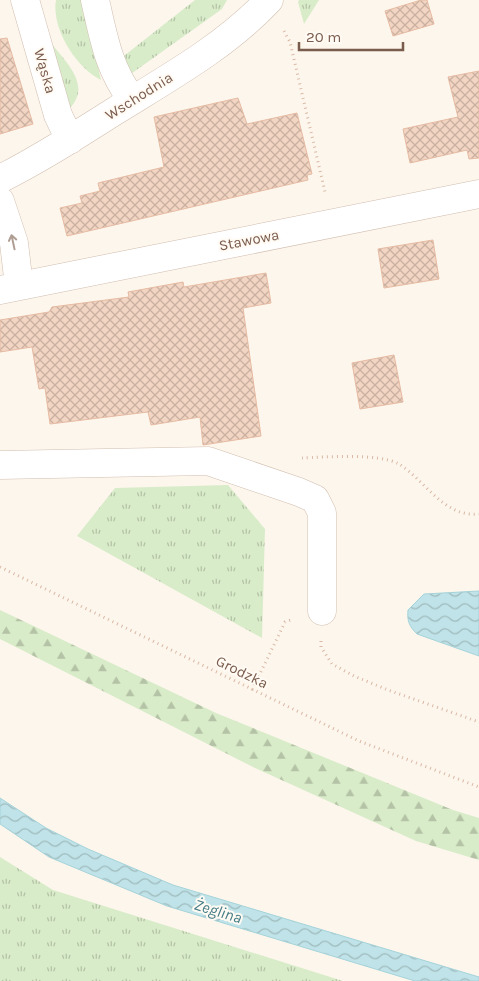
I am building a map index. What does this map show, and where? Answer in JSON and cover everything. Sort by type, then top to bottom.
[{"type":"street","name":"Wąska","points":[[25,0],[58,115],[70,140]]},
{"type":"street","points":[[95,0],[111,65],[119,82],[132,100]]},
{"type":"street","name":"Wschodnia","points":[[0,179],[70,140],[228,38],[266,3]]},
{"type":"street","name":"Stawowa","points":[[0,200],[14,243],[10,288],[479,194]]},
{"type":"street","points":[[0,465],[208,461],[298,492],[315,500],[322,513],[322,611]]},
{"type":"path","points":[[266,3],[290,42],[326,195]]},
{"type":"path","points":[[297,458],[357,456],[397,463],[448,507],[479,514]]},
{"type":"path","name":"Grodzka","points":[[0,567],[359,741],[479,787]]},
{"type":"path","points":[[252,690],[285,622],[322,611],[321,647],[332,664],[388,690],[479,722]]},
{"type":"green space","points":[[56,0],[83,0],[101,80],[74,57],[67,46],[57,23]]},
{"type":"green space","points":[[195,0],[227,0],[222,9],[128,76],[120,59]]},
{"type":"green space","points":[[299,0],[319,0],[304,24],[298,2]]},
{"type":"green space","points":[[46,36],[68,63],[78,82],[75,102],[66,112]]},
{"type":"green space","points":[[228,485],[265,529],[262,638],[77,536],[115,488]]},
{"type":"green space","points":[[0,610],[216,713],[453,810],[479,818],[479,860],[416,841],[255,768],[0,639]]},
{"type":"green space","points":[[0,857],[53,890],[343,981],[0,981]]},
{"type":"water","points":[[479,591],[479,656],[417,634],[410,626],[408,610],[424,594]]},
{"type":"water","name":"Żeglina","points":[[0,798],[46,828],[88,849],[173,885],[479,977],[479,981],[415,981],[167,906],[49,857],[0,824]]},
{"type":"building","points":[[421,0],[427,0],[434,24],[393,36],[385,11]]},
{"type":"building","points":[[7,38],[33,124],[0,134],[0,39]]},
{"type":"building","points":[[479,71],[479,158],[469,159],[467,150],[410,163],[403,129],[458,117],[448,77]]},
{"type":"building","points":[[238,98],[247,124],[297,113],[312,174],[307,175],[308,180],[67,236],[60,208],[82,203],[80,196],[100,191],[98,183],[164,167],[154,117]]},
{"type":"building","points":[[433,240],[439,279],[384,288],[378,249]]},
{"type":"building","points":[[266,273],[271,303],[243,308],[261,436],[203,445],[200,417],[151,425],[148,412],[50,424],[45,388],[39,389],[32,347],[0,352],[0,320],[49,312],[52,307],[129,297],[128,292],[183,282],[184,287]]},
{"type":"building","points":[[394,355],[403,402],[360,409],[352,363]]}]
